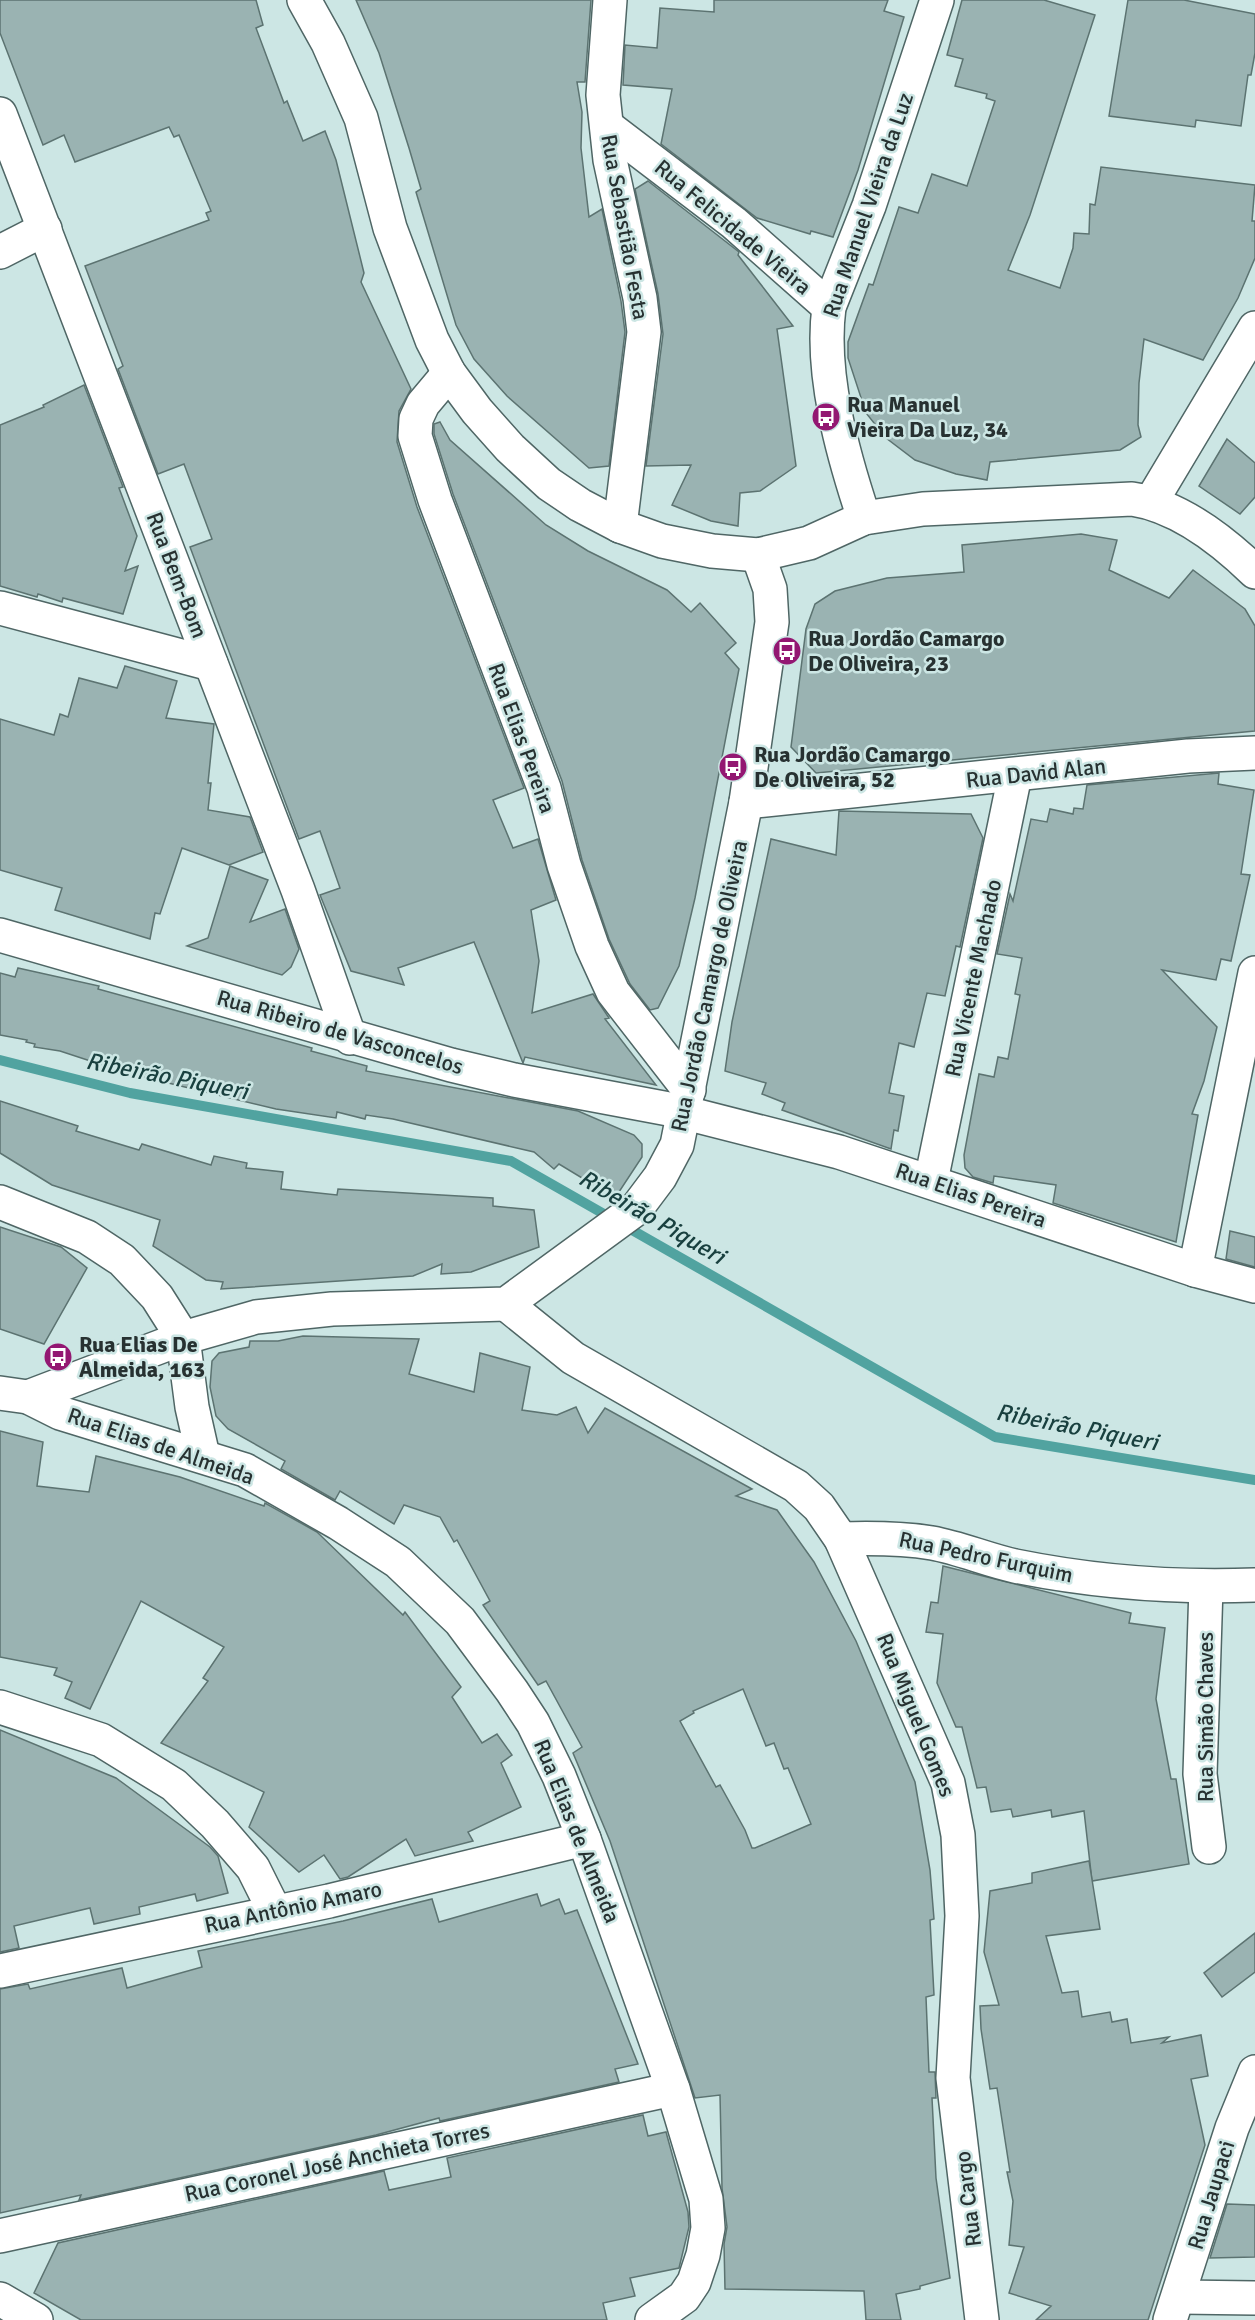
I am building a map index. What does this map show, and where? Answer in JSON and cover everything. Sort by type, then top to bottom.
[{"type":"street","points":[[304,0],[328,43],[361,118],[390,228],[432,340],[449,373],[477,411],[510,448],[549,484],[579,505],[621,526],[662,540],[692,547],[758,555],[809,543],[864,518],[923,509],[1132,499],[1151,502],[1190,521],[1240,557],[1255,572]]},
{"type":"street","name":"Rua Sebastião Festa","points":[[610,0],[603,95],[610,160],[640,298],[644,332],[621,526]]},
{"type":"street","name":"Rua Manuel Vieira da Luz","points":[[864,518],[844,454],[829,369],[829,307],[869,206],[937,0]]},
{"type":"street","name":"Rua Bem-Bom","points":[[0,114],[211,664],[350,1038]]},
{"type":"street","name":"Rua Felicidade Vieira","points":[[608,127],[734,223],[829,307]]},
{"type":"street","points":[[0,252],[45,229]]},
{"type":"street","points":[[1151,502],[1255,328]]},
{"type":"street","name":"Rua Elias Pereira","points":[[449,373],[423,404],[416,418],[414,436],[435,500],[544,788],[564,865],[592,946],[618,1000],[687,1102],[1195,1270],[1255,1286]]},
{"type":"street","name":"Rua Jordão Camargo de Oliveira","points":[[506,1304],[636,1209],[660,1177],[676,1145],[687,1102],[746,802],[772,622],[770,589],[758,555]]},
{"type":"street","points":[[0,608],[211,664]]},
{"type":"street","name":"Rua David Alan","points":[[746,802],[1188,756],[1255,753]]},
{"type":"street","name":"Rua Vicente Machado","points":[[931,1181],[1015,775]]},
{"type":"street","name":"Rua Ribeiro de Vasconcelos","points":[[0,935],[350,1038],[514,1080],[687,1102]]},
{"type":"street","points":[[1195,1270],[1255,973]]},
{"type":"street","points":[[0,1202],[87,1237],[122,1260],[157,1297],[183,1338],[192,1407],[203,1456]]},
{"type":"street","points":[[14,1395],[183,1338],[256,1317],[310,1311],[506,1304],[573,1358],[796,1486],[819,1507],[841,1539]]},
{"type":"street","name":"Rua Elias de Almeida","points":[[14,1395],[60,1413],[245,1470],[338,1523],[398,1562],[460,1621],[533,1723],[559,1776],[584,1839],[674,2089],[706,2199],[708,2228],[703,2255],[693,2283],[684,2297],[652,2320]]},
{"type":"street","name":"Rua Pedro Furquim","points":[[841,1539],[889,1537],[934,1544],[1014,1565],[1087,1578],[1206,1587],[1255,1585]]},
{"type":"street","name":"Rua Miguel Gomes","points":[[841,1539],[948,1783],[958,1835],[962,1916],[952,2078]]},
{"type":"street","name":"Rua Simão Chaves","points":[[1206,1587],[1200,1774],[1209,1847]]},
{"type":"street","points":[[0,1707],[101,1740],[174,1785],[215,1824],[253,1868],[275,1912]]},
{"type":"street","name":"Rua Antônio Amaro","points":[[0,1971],[275,1912],[584,1839]]},
{"type":"street","name":"Rua Jaupaci","points":[[1175,2308],[1232,2128],[1255,2072]]},
{"type":"street","name":"Rua Cargo","points":[[952,2078],[982,2320]]},
{"type":"street","name":"Rua Coronel José Anchieta Torres","points":[[0,2236],[674,2089]]},
{"type":"street","points":[[1175,2308],[1255,2298]]},
{"type":"street","points":[[0,2299],[36,2320]]},
{"type":"building","points":[[0,0],[256,0],[263,25],[256,28],[284,103],[287,101],[303,141],[325,131],[336,160],[364,273],[361,282],[411,389],[399,411],[397,442],[417,507],[524,788],[493,800],[513,848],[538,839],[556,900],[531,910],[539,961],[532,1013],[593,994],[609,1018],[605,1019],[656,1085],[525,1057],[523,1063],[474,942],[398,968],[404,985],[351,971],[320,895],[340,888],[320,831],[299,839],[190,547],[212,539],[184,464],[158,474],[118,369],[123,366],[85,266],[209,220],[206,213],[211,211],[179,135],[174,137],[169,127],[75,162],[64,135],[43,145],[0,33]]},
{"type":"building","points":[[356,0],[591,0],[585,82],[577,82],[582,112],[581,148],[589,217],[602,209],[625,332],[609,466],[589,468],[507,396],[474,359],[456,325],[416,192],[421,189],[409,148],[379,53]]},
{"type":"building","points":[[714,0],[888,0],[884,11],[904,17],[858,170],[833,237],[811,231],[810,234],[757,218],[661,144],[672,89],[623,85],[625,45],[657,48],[660,8],[714,12]]},
{"type":"building","points":[[962,0],[1044,0],[1095,15],[1030,215],[1008,270],[1060,288],[1073,248],[1074,233],[1089,234],[1090,204],[1095,205],[1101,167],[1255,185],[1252,221],[1255,221],[1255,258],[1238,298],[1203,360],[1144,339],[1139,383],[1138,425],[1141,437],[1120,450],[990,462],[987,480],[956,474],[915,460],[886,438],[866,413],[848,358],[848,342],[869,284],[873,285],[899,207],[918,213],[932,174],[967,186],[995,101],[986,98],[987,94],[955,86],[963,59],[947,55]]},
{"type":"building","points":[[1128,0],[1184,0],[1255,14],[1255,53],[1251,75],[1248,75],[1241,126],[1196,120],[1195,127],[1109,116]]},
{"type":"building","points":[[648,181],[739,252],[738,255],[793,326],[777,329],[796,466],[760,491],[740,493],[738,526],[711,521],[672,505],[691,465],[646,466],[663,334],[658,294],[635,189]]},
{"type":"building","points":[[84,385],[123,487],[119,488],[137,536],[125,571],[138,566],[123,614],[63,598],[62,602],[38,594],[37,597],[0,586],[0,425],[44,407],[43,405]]},
{"type":"building","points":[[440,422],[450,440],[546,525],[588,551],[667,590],[691,612],[700,603],[736,643],[725,653],[739,669],[695,898],[679,966],[658,1008],[650,1010],[630,984],[609,939],[582,860],[562,781],[453,494],[434,434],[434,424]]},
{"type":"building","points":[[1227,439],[1255,463],[1255,497],[1240,514],[1199,486]]},
{"type":"building","points":[[1081,534],[1117,540],[1109,570],[1169,598],[1193,570],[1245,609],[1255,626],[1255,731],[816,773],[791,747],[806,629],[815,604],[835,591],[887,578],[964,572],[962,545]]},
{"type":"building","points":[[125,666],[177,681],[166,718],[214,724],[208,783],[211,783],[208,810],[250,817],[263,852],[229,865],[182,848],[160,914],[155,913],[150,939],[55,910],[62,888],[0,870],[0,719],[54,735],[60,714],[68,717],[79,678],[117,688]]},
{"type":"building","points":[[1219,773],[1218,784],[1254,790],[1241,874],[1250,875],[1231,961],[1221,959],[1216,980],[1162,970],[1217,1027],[1204,1081],[1192,1114],[1198,1115],[1176,1242],[1053,1203],[1056,1185],[994,1176],[993,1183],[973,1177],[965,1168],[964,1155],[979,1074],[994,1077],[998,1057],[1008,1059],[1020,995],[1015,994],[1022,958],[997,954],[1010,894],[1013,901],[1031,819],[1047,822],[1050,809],[1073,814],[1074,808],[1083,809],[1087,785]]},
{"type":"building","points":[[839,811],[971,814],[983,838],[960,947],[956,946],[945,996],[927,993],[914,1047],[899,1043],[889,1093],[904,1096],[898,1131],[894,1130],[891,1149],[782,1110],[785,1103],[762,1094],[766,1083],[725,1071],[732,1022],[771,839],[836,855]]},
{"type":"building","points":[[230,866],[268,880],[250,922],[285,909],[299,949],[291,967],[282,975],[187,946],[208,938]]},
{"type":"building","points":[[18,968],[99,986],[98,989],[312,1048],[311,1051],[367,1066],[366,1071],[578,1111],[634,1135],[642,1144],[642,1157],[615,1198],[559,1164],[554,1169],[534,1152],[393,1119],[366,1115],[365,1119],[337,1112],[336,1118],[276,1109],[127,1073],[60,1051],[34,1047],[35,1044],[26,1042],[27,1040],[0,1035],[0,973],[15,977]]},
{"type":"building","points":[[0,1101],[78,1126],[76,1131],[139,1150],[142,1144],[211,1165],[214,1156],[247,1163],[246,1168],[283,1172],[281,1189],[337,1195],[338,1189],[493,1198],[493,1206],[534,1210],[539,1247],[471,1272],[441,1274],[442,1264],[413,1276],[221,1289],[223,1282],[206,1280],[153,1246],[160,1220],[52,1185],[0,1153]]},
{"type":"building","points":[[0,1227],[61,1247],[87,1268],[44,1344],[0,1329]]},
{"type":"building","points":[[1230,1231],[1255,1237],[1255,1267],[1226,1259]]},
{"type":"building","points":[[303,1336],[419,1339],[409,1374],[474,1392],[480,1353],[530,1367],[522,1410],[557,1415],[576,1407],[588,1433],[605,1408],[752,1489],[736,1496],[777,1510],[814,1562],[856,1641],[915,1782],[930,1870],[934,1919],[930,1920],[934,1995],[926,1997],[929,2072],[935,2072],[936,2098],[932,2098],[936,2178],[950,2278],[920,2286],[920,2289],[896,2294],[901,2320],[866,2320],[864,2291],[725,2289],[724,2244],[727,2227],[722,2188],[720,2095],[695,2098],[610,1841],[573,1753],[582,1747],[546,1681],[538,1685],[483,1605],[490,1601],[457,1540],[454,1542],[440,1517],[404,1505],[394,1524],[340,1491],[335,1500],[281,1469],[285,1461],[228,1429],[216,1416],[210,1387],[212,1361],[219,1353],[249,1347],[250,1341],[278,1341]],"holes":[[[743,1689],[766,1746],[774,1743],[784,1769],[788,1768],[811,1824],[752,1848],[745,1830],[720,1785],[716,1787],[680,1721],[694,1713],[693,1711]]]},
{"type":"building","points":[[0,1431],[43,1442],[37,1486],[89,1492],[96,1456],[180,1477],[264,1506],[265,1503],[317,1532],[403,1615],[405,1612],[461,1687],[452,1697],[482,1743],[497,1734],[512,1755],[501,1763],[521,1807],[468,1832],[473,1841],[415,1856],[406,1839],[348,1877],[340,1879],[324,1855],[299,1872],[249,1827],[264,1792],[161,1743],[208,1681],[203,1678],[224,1647],[141,1601],[90,1709],[65,1698],[72,1682],[54,1675],[57,1668],[0,1657]]},
{"type":"building","points":[[943,1566],[1131,1613],[1129,1623],[1165,1628],[1156,1699],[1171,1779],[1176,1779],[1189,1864],[1092,1881],[1084,1811],[1052,1817],[1051,1810],[1013,1817],[1011,1809],[991,1812],[986,1787],[977,1788],[962,1727],[956,1727],[937,1683],[943,1634],[926,1632],[931,1602],[938,1603]]},
{"type":"building","points":[[0,1730],[116,1778],[210,1847],[218,1856],[228,1893],[197,1901],[195,1894],[139,1907],[140,1914],[94,1924],[90,1908],[14,1926],[19,1948],[0,1952]]},
{"type":"building","points":[[1089,1861],[1100,1929],[1046,1936],[1062,1993],[1078,1991],[1082,2017],[1110,2012],[1112,2022],[1127,2019],[1131,2043],[1169,2037],[1162,2043],[1201,2035],[1208,2076],[1191,2079],[1205,2145],[1148,2320],[1036,2320],[1051,2306],[1009,2293],[1024,2247],[1009,2245],[1013,2201],[1007,2172],[1010,2172],[997,2088],[990,2089],[981,2029],[980,2006],[999,2005],[984,1952],[990,1891],[1032,1883],[1032,1873]]},
{"type":"building","points":[[537,1894],[541,1906],[559,1899],[565,1914],[577,1910],[638,2064],[615,2069],[619,2082],[440,2121],[439,2118],[376,2135],[79,2200],[81,2195],[0,2213],[0,1989],[28,1984],[30,1989],[122,1968],[127,1988],[202,1967],[198,1951],[343,1921],[432,1899],[439,1922]]},
{"type":"building","points":[[1255,1933],[1255,1972],[1222,1997],[1204,1973]]},
{"type":"building","points":[[643,2115],[648,2136],[666,2132],[688,2212],[689,2227],[679,2268],[630,2278],[635,2296],[603,2303],[607,2320],[81,2320],[34,2293],[58,2243],[384,2171],[389,2190],[451,2177],[447,2158]]},
{"type":"building","points":[[1227,2204],[1255,2205],[1255,2257],[1210,2258]]},
{"type":"waterway","name":"Ribeirão Piqueri","points":[[0,1060],[130,1093],[511,1161],[995,1437],[1255,1480]]},
{"type":"place","name":"Rua Manuel Vieira Da Luz, 34","points":[[826,417]]},
{"type":"place","name":"Rua Jordão Camargo De Oliveira, 23","points":[[787,651]]},
{"type":"place","name":"Rua Jordão Camargo De Oliveira, 52","points":[[733,767]]},
{"type":"place","name":"Rua Elias De Almeida, 163","points":[[58,1357]]}]
